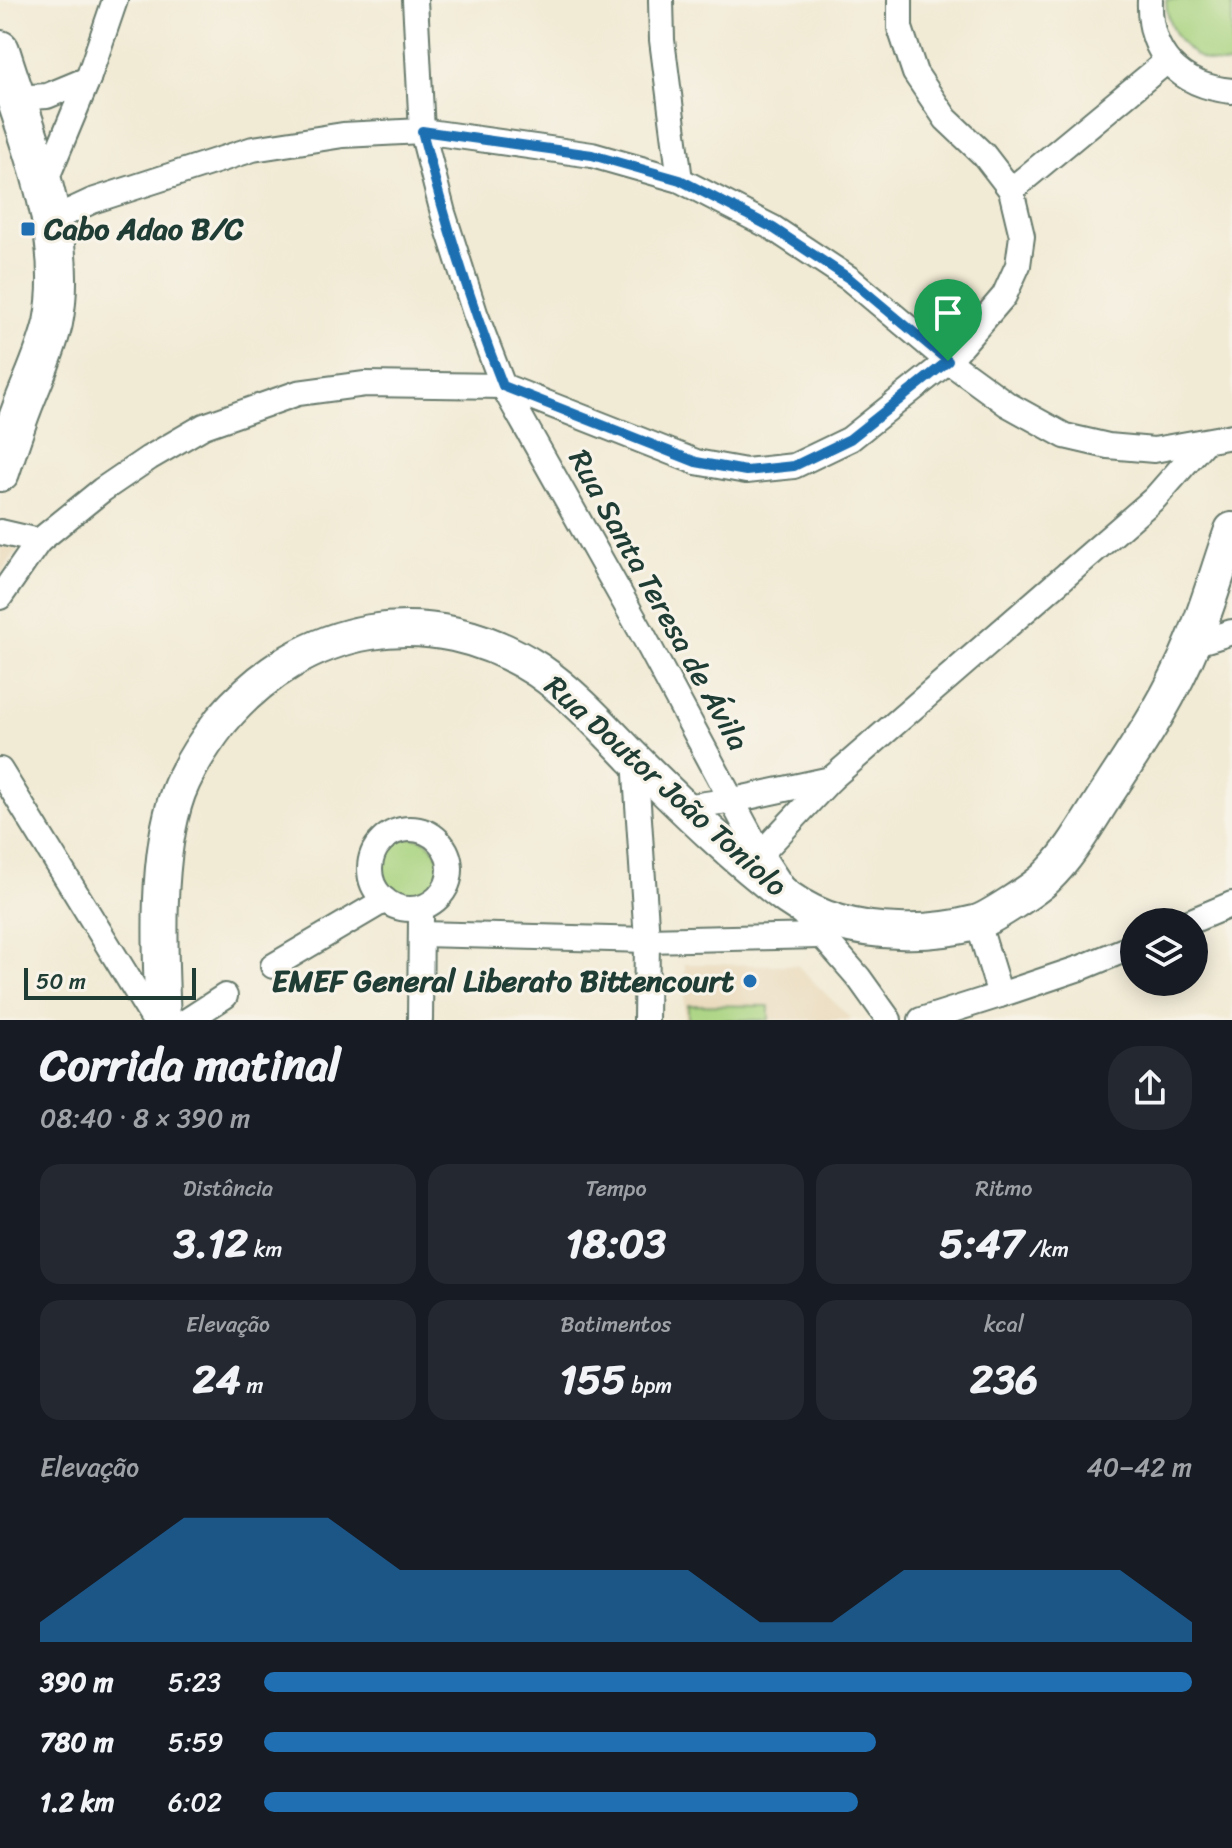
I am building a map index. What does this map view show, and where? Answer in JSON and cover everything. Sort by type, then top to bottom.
[{"type":"main road","points":[[0,50],[47,204],[56,267],[54,319],[44,359],[11,420],[0,472]]},
{"type":"street","points":[[115,0],[47,204],[92,201],[253,149],[343,135],[422,131],[592,155],[680,180],[773,228],[850,279],[948,361],[1007,404],[1065,436],[1108,446],[1154,450],[1232,436]]},
{"type":"street","name":"Rua Santa Teresa de Ávila","points":[[415,0],[422,131],[470,299],[503,386],[734,800],[755,859]]},
{"type":"street","points":[[661,0],[662,40],[680,180]]},
{"type":"street","points":[[0,597],[39,541],[102,490],[204,426],[298,393],[365,384],[503,386],[696,462],[746,471],[794,466],[850,439],[948,361],[1004,296],[1018,265],[1022,236],[1011,190],[984,155],[946,119],[915,73],[900,28],[900,0]]},
{"type":"street","points":[[1150,0],[1149,18],[1155,41],[1167,61],[1187,79],[1210,89],[1232,91]]},
{"type":"street","points":[[1011,190],[1167,61]]},
{"type":"street","points":[[15,98],[47,96],[88,79]]},
{"type":"street","points":[[755,859],[831,779],[1155,498],[1204,442]]},
{"type":"street","name":"Rua Doutor João Toniolo","points":[[163,1020],[159,944],[167,845],[178,794],[204,743],[241,697],[284,664],[330,640],[391,628],[442,630],[496,646],[540,672],[581,704],[684,807],[755,859],[791,900],[829,919],[868,930],[910,932],[978,923],[1044,880],[1078,838],[1138,745],[1193,644],[1232,530]]},
{"type":"street","points":[[0,532],[39,541]]},
{"type":"street","points":[[1193,644],[1232,632]]},
{"type":"street","points":[[635,759],[647,940],[646,1020]]},
{"type":"street","points":[[0,770],[154,1020]]},
{"type":"street","points":[[684,807],[734,800],[831,779]]},
{"type":"street","points":[[411,828],[437,838],[450,863],[444,890],[434,901],[422,907],[409,909],[385,900],[375,889],[371,876],[370,862],[375,848],[385,837],[411,828]]},
{"type":"street","points":[[273,966],[385,900]]},
{"type":"street","points":[[791,900],[859,978],[889,1020]]},
{"type":"street","points":[[1208,914],[1232,904]]},
{"type":"street","points":[[420,1020],[422,907]]},
{"type":"street","points":[[978,923],[1000,995]]},
{"type":"street","points":[[421,934],[647,940],[820,936]]},
{"type":"street","points":[[921,1020],[1083,967],[1120,952]]},
{"type":"street","points":[[188,1020],[225,996]]},
{"type":"shaded area","points":[[20,546],[9,562],[0,576],[0,547]]},
{"type":"shaded area","name":"EMEF General Liberato Bittencourt","points":[[685,964],[797,965],[852,1020],[684,1020]]},
{"type":"green space","points":[[1166,0],[1232,0],[1232,64],[1206,60],[1185,47],[1171,26]]},
{"type":"green space","points":[[410,837],[431,846],[440,867],[431,888],[410,897],[389,888],[380,867],[389,846]]},
{"type":"green space","points":[[688,1005],[769,1006],[769,1020],[688,1020]]},
{"type":"place","name":"Cabo Adao B/C","points":[[28,229]]},
{"type":"place","name":"EMEF General Liberato Bittencourt","points":[[750,981]]},
{"type":"route","points":[[422,131],[592,155],[680,180],[773,228],[850,279],[948,361],[850,439],[794,466],[746,471],[696,462],[503,386],[475,313],[443,213],[422,131]]}]
